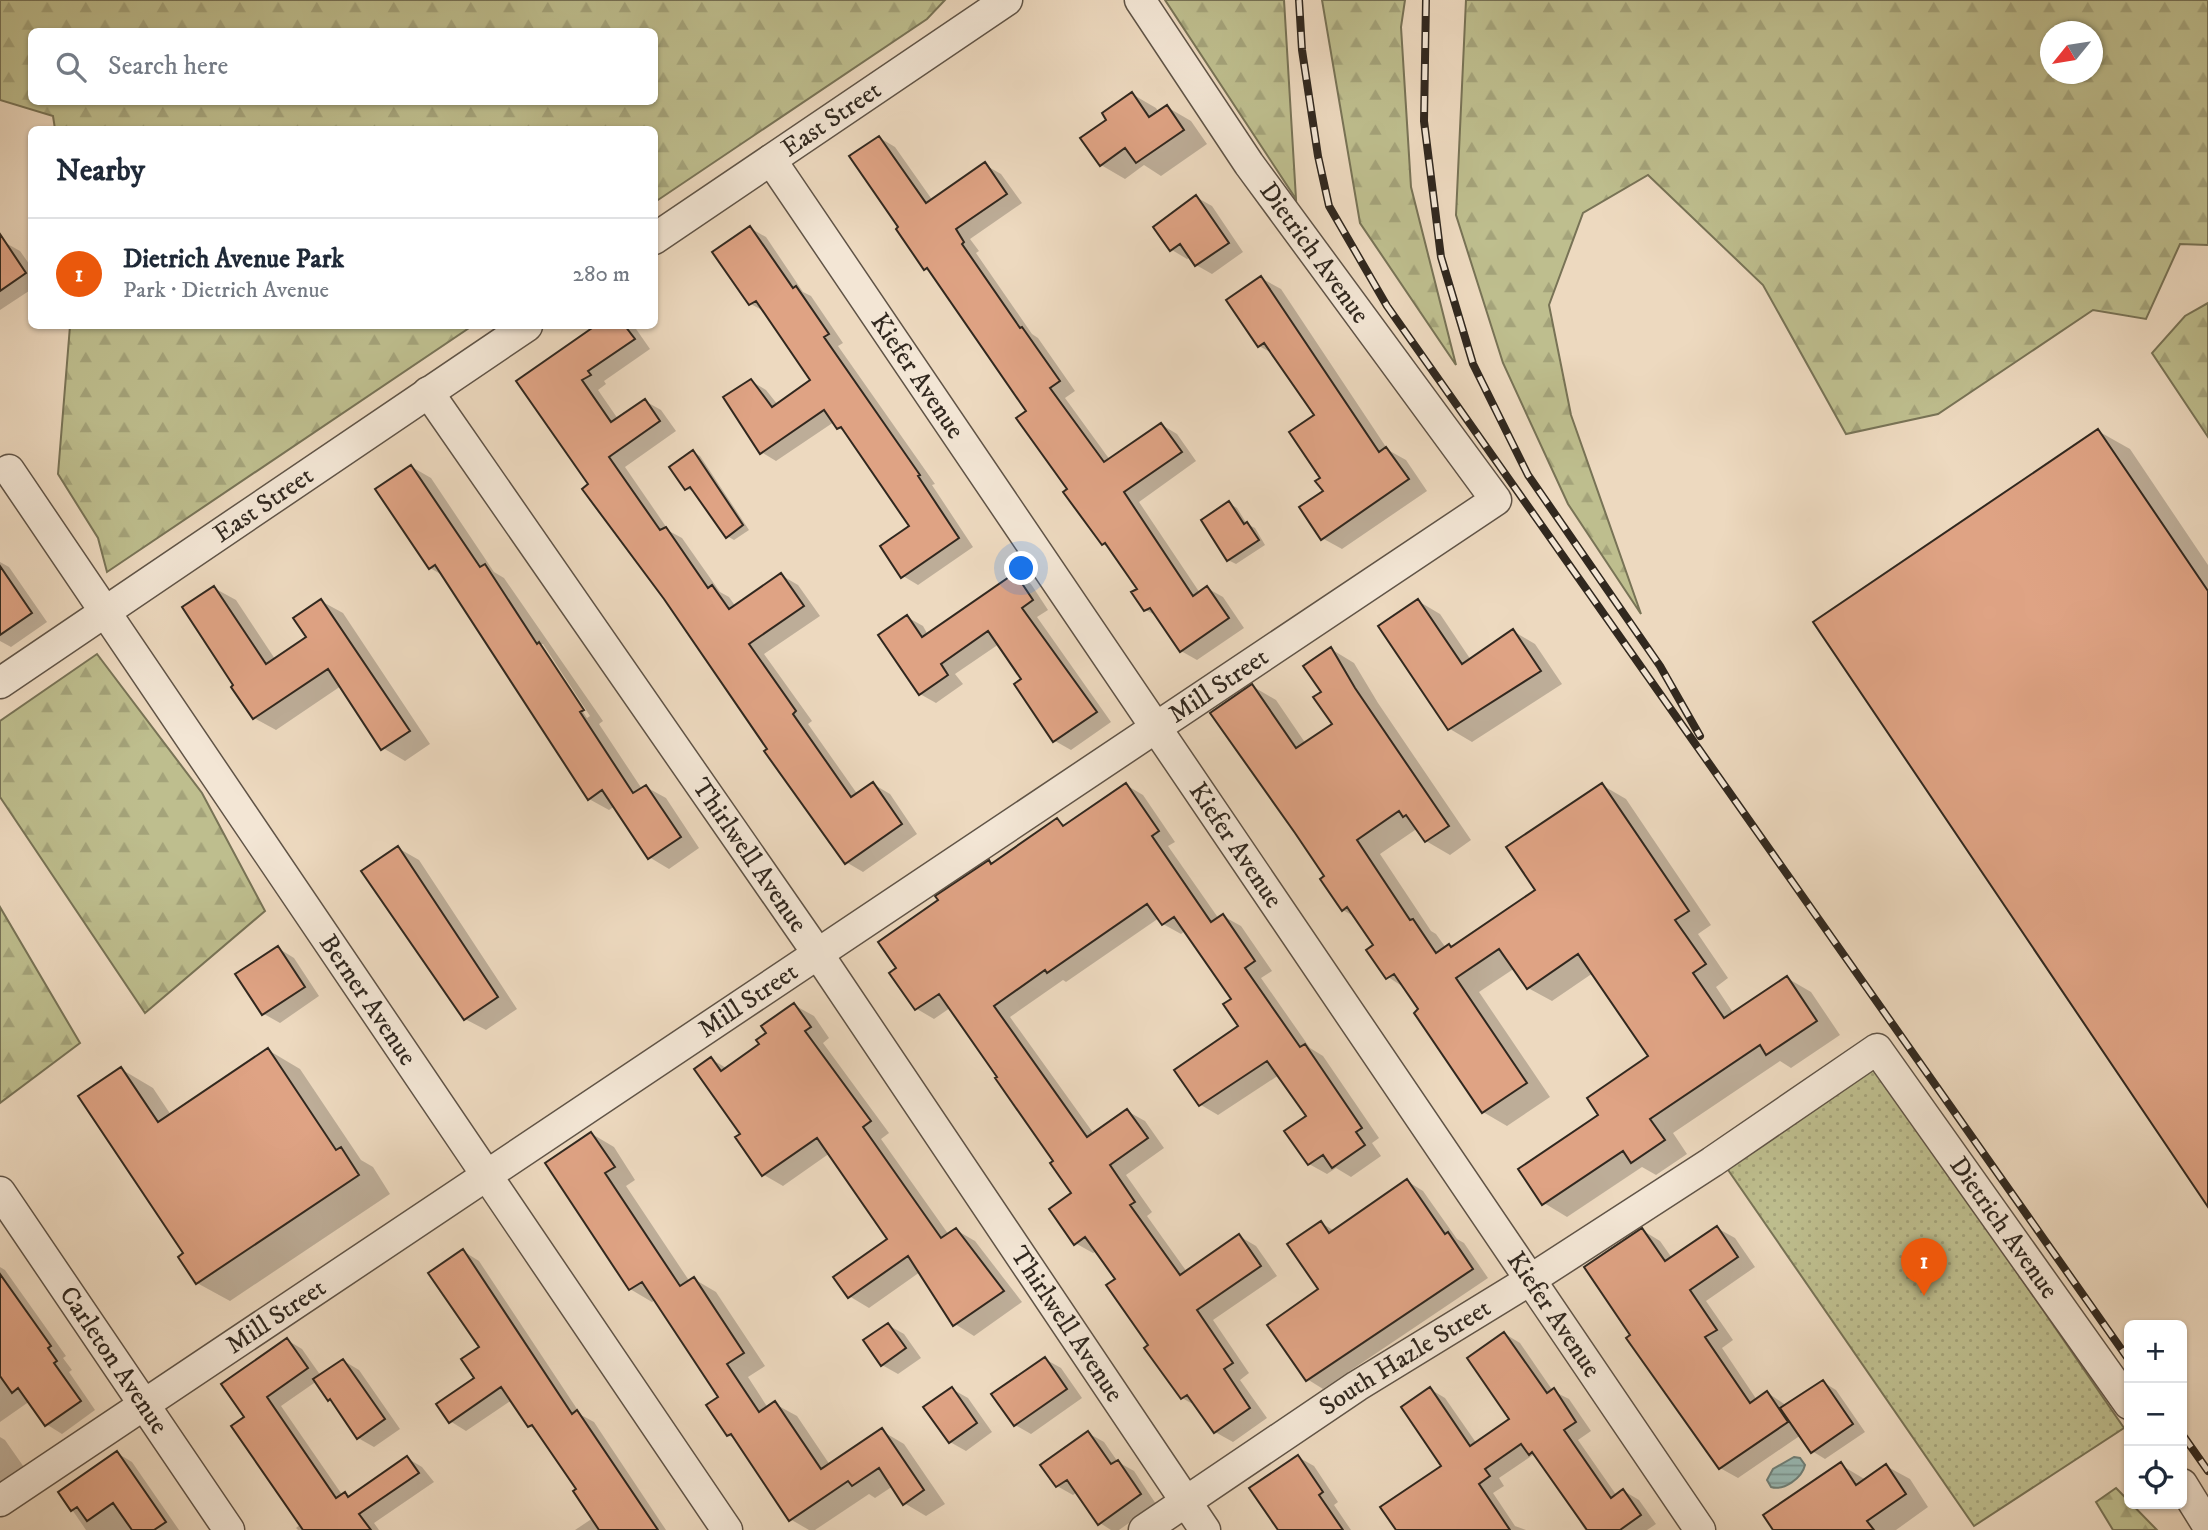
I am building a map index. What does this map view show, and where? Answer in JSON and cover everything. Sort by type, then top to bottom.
[{"type":"street","name":"East Street","points":[[658,236],[1007,0]]},
{"type":"street","name":"Dietrich Avenue","points":[[1140,0],[1249,164],[1496,500]]},
{"type":"street","name":"Kiefer Avenue","points":[[771,160],[1700,1530]]},
{"type":"street","name":"East Street","points":[[0,683],[522,329]]},
{"type":"street","name":"Thirlwell Avenue","points":[[428,392],[818,954],[1205,1530]]},
{"type":"street","name":"Berner Avenue","points":[[9,470],[727,1530]]},
{"type":"street","name":"Mill Street","points":[[0,1501],[1496,500]]},
{"type":"street","name":"Dietrich Avenue","points":[[1877,1049],[2124,1397]]},
{"type":"street","name":"South Hazle Street","points":[[1144,1530],[1357,1386],[1530,1280],[1712,1162],[1877,1049]]},
{"type":"street","name":"Carleton Avenue","points":[[0,1192],[229,1530]]},
{"type":"street","points":[[2187,1492],[2208,1526]]},
{"type":"green space","points":[[0,0],[945,0],[927,19],[658,200],[658,126],[55,126],[53,116],[0,100]]},
{"type":"green space","points":[[1165,0],[1284,0],[1296,199]]},
{"type":"green space","points":[[1322,0],[1405,0],[1401,27],[1411,187],[1456,365],[1360,223]]},
{"type":"green space","points":[[1466,0],[2208,0],[2208,245],[2180,244],[2146,319],[2093,310],[1938,414],[1846,434],[1763,285],[1648,175],[1583,213],[1549,305],[1571,415],[1641,614],[1568,504],[1503,363],[1456,215]]},
{"type":"green space","points":[[2208,303],[2208,437],[2152,353],[2185,316]]},
{"type":"green space","points":[[70,329],[468,329],[107,572],[98,538],[58,474]]},
{"type":"green space","points":[[97,654],[202,793],[265,911],[145,1013],[0,797],[0,721]]},
{"type":"green space","points":[[0,907],[80,1043],[0,1103]]},
{"type":"green space","points":[[1872,1061],[2124,1428],[1974,1526],[1724,1164]]},
{"type":"green space","points":[[2116,1488],[2124,1496],[2124,1509],[2136,1509],[2157,1530],[2113,1530],[2096,1502]]},
{"type":"water","points":[[1794,1457],[1800,1458],[1805,1465],[1800,1474],[1787,1485],[1771,1487],[1767,1480],[1773,1469]]},
{"type":"building","points":[[1132,92],[1149,117],[1167,105],[1184,130],[1136,163],[1125,148],[1100,166],[1080,138],[1106,120],[1102,113]]},
{"type":"building","points":[[879,136],[926,203],[985,162],[1007,194],[956,229],[964,242],[962,244],[1060,381],[1050,388],[1104,462],[1161,423],[1182,452],[1124,492],[1193,596],[1207,586],[1229,618],[1180,652],[1150,608],[1144,611],[1131,592],[1137,589],[1105,543],[1102,545],[1063,492],[1067,489],[1016,418],[1026,411],[927,268],[924,270],[849,156]]},
{"type":"building","points":[[1196,195],[1229,243],[1195,266],[1180,244],[1170,251],[1153,227]]},
{"type":"building","points":[[750,226],[829,334],[824,337],[920,475],[918,476],[959,538],[901,578],[880,546],[909,526],[841,427],[837,429],[824,410],[760,454],[723,397],[751,379],[772,407],[810,380],[756,301],[749,305],[712,252]]},
{"type":"building","points":[[0,234],[26,273],[0,291]]},
{"type":"building","points":[[1261,276],[1379,452],[1386,447],[1409,479],[1321,540],[1299,507],[1323,491],[1315,481],[1320,478],[1289,432],[1314,415],[1264,343],[1258,347],[1226,300]]},
{"type":"building","points":[[591,329],[627,329],[635,339],[588,371],[591,375],[582,380],[611,422],[645,399],[660,421],[609,457],[660,530],[666,527],[708,588],[712,585],[729,609],[781,573],[804,606],[749,644],[796,711],[793,714],[851,797],[873,782],[902,824],[845,864],[764,751],[767,749],[664,599],[582,489],[588,484],[516,381]]},
{"type":"building","points":[[2098,429],[2208,591],[2208,1207],[1813,622]]},
{"type":"building","points":[[693,450],[743,525],[726,538],[690,487],[685,490],[669,467]]},
{"type":"building","points":[[411,465],[480,567],[485,564],[537,644],[539,642],[584,710],[580,712],[633,793],[646,785],[681,837],[648,859],[602,790],[588,800],[435,565],[429,569],[375,489]]},
{"type":"building","points":[[1229,501],[1244,524],[1247,522],[1259,540],[1227,561],[1201,520]]},
{"type":"building","points":[[0,566],[32,613],[0,635]]},
{"type":"building","points":[[1015,573],[1033,600],[1022,608],[1097,712],[1053,742],[1014,684],[1021,679],[988,631],[941,664],[948,675],[919,695],[878,635],[907,615],[922,637]]},
{"type":"building","points":[[214,586],[266,664],[306,637],[293,618],[321,599],[410,731],[381,750],[328,669],[253,719],[182,607]]},
{"type":"building","points":[[1418,599],[1462,664],[1513,629],[1541,671],[1448,730],[1378,626]]},
{"type":"building","points":[[1331,647],[1355,688],[1449,826],[1425,842],[1406,815],[1403,817],[1399,811],[1357,840],[1410,920],[1413,919],[1436,953],[1449,944],[1451,947],[1535,890],[1506,847],[1602,783],[1689,911],[1675,920],[1706,964],[1693,973],[1724,1018],[1787,976],[1817,1021],[1766,1055],[1760,1045],[1650,1119],[1665,1140],[1631,1163],[1623,1151],[1542,1205],[1518,1169],[1598,1115],[1587,1098],[1648,1056],[1578,954],[1527,989],[1499,949],[1456,978],[1527,1083],[1482,1113],[1414,1013],[1418,1009],[1394,974],[1386,979],[1366,950],[1373,945],[1347,907],[1342,911],[1320,879],[1324,876],[1210,713],[1252,684],[1296,748],[1332,724],[1313,697],[1321,692],[1303,666]]},
{"type":"building","points":[[1126,783],[1159,831],[1152,836],[1211,922],[1223,914],[1255,961],[1245,968],[1300,1047],[1305,1044],[1362,1128],[1356,1132],[1365,1145],[1332,1168],[1323,1155],[1308,1165],[1284,1131],[1306,1116],[1267,1061],[1199,1106],[1174,1070],[1238,1026],[1223,1004],[1231,999],[1174,917],[1162,925],[1147,904],[994,1006],[1087,1137],[1127,1109],[1148,1138],[1110,1165],[1135,1202],[1130,1205],[1180,1275],[1239,1234],[1261,1266],[1197,1310],[1233,1363],[1224,1369],[1250,1408],[1214,1433],[1187,1395],[1181,1399],[1144,1348],[1148,1345],[1106,1285],[1115,1279],[1085,1237],[1074,1245],[1049,1209],[1071,1193],[1050,1163],[1053,1161],[995,1078],[997,1077],[939,994],[915,1010],[889,973],[896,968],[878,942],[938,900],[935,896],[989,860],[991,864],[1057,818],[1063,826]]},
{"type":"building","points":[[398,846],[498,997],[464,1020],[361,871]]},
{"type":"building","points":[[278,946],[305,987],[262,1015],[235,974]]},
{"type":"building","points":[[794,1003],[811,1027],[805,1031],[871,1121],[863,1127],[941,1238],[956,1228],[1004,1291],[953,1326],[908,1256],[848,1298],[833,1277],[887,1239],[817,1138],[762,1176],[735,1137],[740,1134],[694,1069],[711,1057],[721,1071],[759,1044],[756,1040],[766,1033],[761,1026]]},
{"type":"building","points":[[268,1048],[336,1150],[341,1147],[359,1175],[196,1284],[178,1257],[183,1253],[78,1096],[121,1067],[158,1122]]},
{"type":"building","points":[[591,1132],[615,1167],[605,1173],[680,1286],[694,1277],[744,1353],[727,1364],[759,1412],[775,1401],[821,1469],[882,1428],[924,1490],[903,1505],[879,1468],[852,1486],[848,1481],[789,1521],[731,1434],[727,1436],[706,1405],[718,1397],[642,1282],[629,1290],[545,1163]]},
{"type":"building","points":[[1407,1179],[1473,1269],[1306,1381],[1267,1325],[1318,1289],[1287,1244],[1321,1221],[1329,1233]]},
{"type":"building","points":[[1717,1226],[1738,1257],[1690,1290],[1717,1330],[1705,1337],[1750,1403],[1767,1391],[1788,1422],[1719,1469],[1626,1338],[1630,1335],[1584,1267],[1642,1228],[1665,1261]]},
{"type":"building","points":[[463,1249],[572,1414],[577,1410],[658,1530],[599,1530],[573,1491],[576,1489],[532,1425],[528,1427],[501,1387],[449,1423],[436,1404],[474,1378],[461,1359],[479,1347],[428,1273]]},
{"type":"building","points":[[0,1274],[51,1346],[48,1348],[57,1361],[54,1363],[81,1401],[45,1426],[18,1388],[12,1393],[0,1376]]},
{"type":"building","points":[[888,1323],[906,1348],[881,1366],[863,1340]]},
{"type":"building","points":[[1504,1332],[1547,1393],[1554,1388],[1576,1422],[1564,1430],[1611,1498],[1623,1489],[1641,1515],[1620,1530],[1587,1530],[1532,1452],[1529,1455],[1521,1444],[1485,1469],[1490,1476],[1479,1484],[1510,1530],[1396,1530],[1380,1507],[1441,1466],[1401,1407],[1430,1387],[1470,1446],[1509,1419],[1467,1358]]},
{"type":"building","points":[[287,1338],[308,1368],[267,1397],[336,1498],[345,1492],[348,1497],[407,1456],[419,1473],[359,1514],[371,1530],[303,1530],[231,1426],[244,1417],[221,1384]]},
{"type":"building","points":[[1045,1357],[1067,1389],[1014,1426],[991,1394]]},
{"type":"building","points":[[343,1359],[385,1419],[357,1439],[313,1379]]},
{"type":"building","points":[[1823,1380],[1853,1424],[1811,1453],[1780,1408]]},
{"type":"building","points":[[952,1387],[977,1423],[949,1443],[923,1407]]},
{"type":"building","points":[[1088,1431],[1111,1464],[1118,1460],[1141,1494],[1098,1525],[1067,1480],[1056,1487],[1040,1465]]},
{"type":"building","points":[[117,1451],[166,1522],[154,1530],[132,1530],[113,1503],[87,1521],[77,1507],[71,1511],[58,1492]]},
{"type":"building","points":[[1298,1455],[1323,1492],[1319,1495],[1343,1530],[1278,1530],[1249,1488]]},
{"type":"building","points":[[1841,1462],[1856,1485],[1886,1464],[1906,1494],[1867,1521],[1874,1530],[1773,1530],[1763,1515]]},
{"type":"railway","points":[[1299,0],[1302,50],[1318,156],[1329,206],[1387,306],[2124,1353]]},
{"type":"railway","points":[[1426,0],[1424,121],[1441,257],[1473,364],[1528,475],[1660,666],[1700,736]]},
{"type":"railway","points":[[2187,1441],[2208,1471]]},
{"type":"place","name":"Dietrich Avenue Park","points":[[1924,1296]]}]
